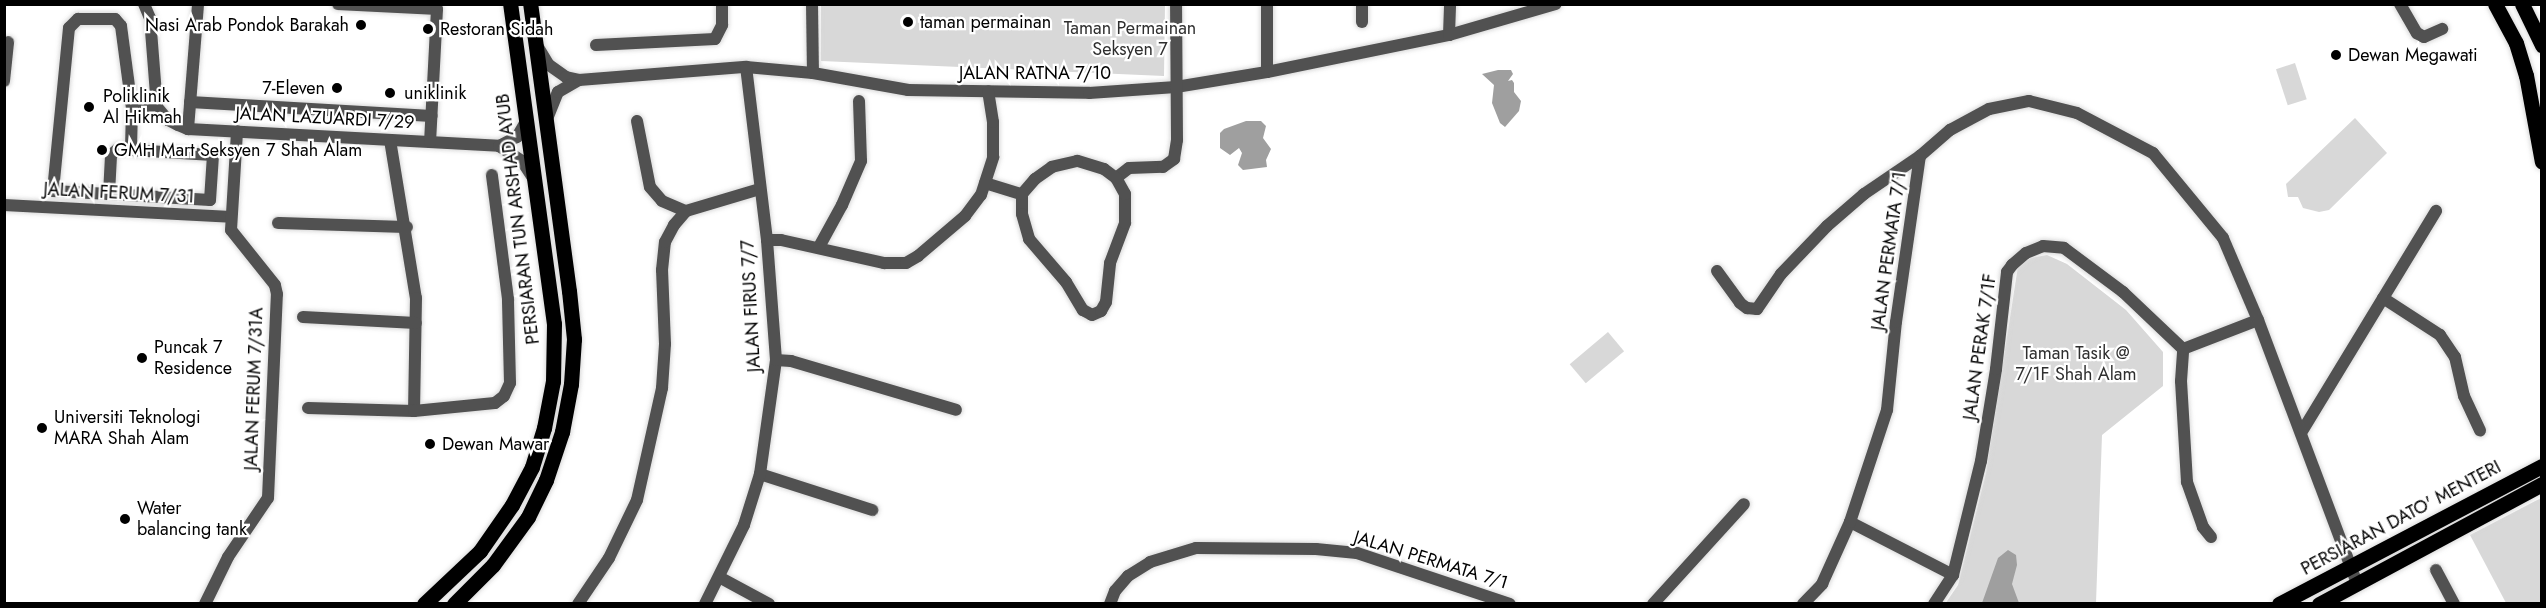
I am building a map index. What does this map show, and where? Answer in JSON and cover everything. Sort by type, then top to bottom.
[{"type":"main road","points":[[454,603],[493,565],[528,518],[546,480],[562,432],[571,384],[574,339],[530,4]]},
{"type":"main road","points":[[2494,4],[2516,43],[2526,75],[2541,162]]},
{"type":"main road","points":[[2522,4],[2541,45]]},
{"type":"main road","name":"PERSIARAN TUN ARSHAD AYUB","points":[[424,603],[480,551],[512,505],[532,467],[544,428],[553,381],[555,324],[509,6]]},
{"type":"main road","name":"PERSIARAN DATO' MENTERI","points":[[2279,603],[2541,466]]},
{"type":"main road","name":"PERSIARAN DATO' MENTERI","points":[[2319,603],[2541,484]]},
{"type":"street","points":[[132,108],[157,107],[150,18],[144,4]]},
{"type":"street","points":[[188,129],[198,4]]},
{"type":"street","points":[[338,4],[437,9],[430,142]]},
{"type":"street","points":[[596,45],[715,39],[722,25],[722,4]]},
{"type":"street","points":[[812,4],[813,74]]},
{"type":"street","points":[[1116,178],[1129,168],[1164,167],[1174,159],[1177,140],[1176,4]]},
{"type":"street","points":[[1267,4],[1267,72]]},
{"type":"street","points":[[1362,4],[1362,22]]},
{"type":"street","points":[[1449,35],[1450,4]]},
{"type":"street","name":"JALAN RATNA 7/10","points":[[537,45],[549,65],[566,77],[579,80],[746,67],[813,74],[908,90],[1089,93],[1176,87],[1267,72],[1449,35],[1556,4]]},
{"type":"street","points":[[2400,4],[2417,33],[2424,37],[2442,29]]},
{"type":"street","points":[[109,194],[111,155],[118,149],[131,150],[213,155],[210,200],[53,191],[69,28],[78,19],[115,18],[121,26],[132,108],[131,150]]},
{"type":"street","points":[[4,81],[8,42]]},
{"type":"street","name":"JALAN FIRUS 7/7","points":[[705,603],[744,525],[760,474],[776,360],[767,240],[746,67]]},
{"type":"street","points":[[547,120],[558,92],[579,80]]},
{"type":"street","points":[[767,240],[781,240],[819,247],[876,261],[906,263],[918,256],[965,216],[981,195],[993,157],[993,122],[988,92]]},
{"type":"street","points":[[819,247],[842,205],[861,161],[859,101]]},
{"type":"street","name":"JALAN PERMATA 7/1","points":[[1803,603],[1822,584],[1850,522],[1887,410],[1896,322],[1920,156],[1950,130],[1989,109],[2029,101],[2077,113],[2154,153],[2223,238],[2259,320],[2357,584]]},
{"type":"street","points":[[190,102],[432,116]]},
{"type":"street","name":"JALAN LAZUARDI 7/29","points":[[157,107],[168,120],[188,129],[500,146]]},
{"type":"street","points":[[527,120],[517,137],[500,146],[522,161],[536,185]]},
{"type":"street","points":[[637,121],[650,187],[662,201],[686,211]]},
{"type":"street","name":"JALAN FERUM 7/31A","points":[[205,603],[228,557],[268,498],[277,294],[274,285],[231,230],[237,131]]},
{"type":"street","points":[[390,140],[416,298],[414,411]]},
{"type":"street","points":[[1716,271],[1740,303],[1747,308],[1757,309],[1781,274],[1827,226],[1864,194],[1920,156]]},
{"type":"street","points":[[1077,161],[1104,169],[1116,178],[1125,194],[1125,223],[1110,263],[1106,302],[1101,311],[1092,315],[1083,310],[1066,282],[1029,238],[1022,214],[1022,194],[1035,179],[1052,166],[1077,161]]},
{"type":"street","points":[[308,408],[414,411],[495,402],[504,396],[510,383],[508,299],[492,175]]},
{"type":"street","points":[[985,183],[1022,194]]},
{"type":"street","points":[[578,603],[609,558],[637,500],[662,388],[666,344],[662,270],[665,242],[674,225],[686,211],[760,189]]},
{"type":"street","name":"JALAN FERUM 7/31","points":[[4,205],[231,217]]},
{"type":"street","points":[[2301,433],[2436,211]]},
{"type":"street","points":[[278,223],[406,227]]},
{"type":"street","name":"JALAN PERAK 7/1F","points":[[1934,603],[1953,575],[1981,461],[1996,369],[2007,272],[2012,265],[2026,253],[2043,246],[2064,248],[2123,292],[2183,349]]},
{"type":"street","points":[[2383,298],[2440,335],[2455,357],[2464,396],[2480,430]]},
{"type":"street","points":[[303,317],[416,323]]},
{"type":"street","points":[[2211,537],[2203,527],[2187,482],[2181,381],[2183,349],[2259,320]]},
{"type":"street","points":[[776,360],[791,361],[956,410]]},
{"type":"street","points":[[760,474],[872,510]]},
{"type":"street","points":[[1653,603],[1744,504]]},
{"type":"street","points":[[1850,522],[1953,575]]},
{"type":"street","name":"JALAN PERMATA 7/1","points":[[1110,603],[1115,591],[1128,576],[1150,562],[1196,548],[1316,549],[1357,553],[1510,603]]},
{"type":"street","points":[[2436,570],[2454,603]]},
{"type":"street","points":[[719,577],[769,603]]},
{"type":"green space","name":"Taman Permainan Seksyen 7","points":[[821,5],[1165,5],[1164,76],[821,61]]},
{"type":"green space","points":[[2295,63],[2307,99],[2288,105],[2276,69]]},
{"type":"green space","points":[[2355,118],[2387,153],[2329,210],[2319,212],[2303,208],[2298,197],[2288,197],[2286,184]]},
{"type":"green space","name":"Taman Tasik @ 7/1F Shah Alam","points":[[2047,255],[2067,264],[2126,310],[2163,352],[2163,386],[2102,435],[2096,603],[1945,604],[1958,585],[1986,473],[2018,266],[2031,258]]},
{"type":"green space","points":[[1608,332],[1624,351],[1586,383],[1570,364]]},
{"type":"green space","points":[[2541,498],[2541,603],[2506,603],[2470,535]]},
{"type":"shaded area","points":[[1511,70],[1513,74],[1508,81],[1512,80],[1514,83],[1514,92],[1521,101],[1519,111],[1505,127],[1500,123],[1492,103],[1494,85],[1482,74]]},
{"type":"shaded area","points":[[1246,121],[1261,121],[1266,126],[1263,138],[1271,149],[1266,160],[1267,167],[1243,170],[1238,165],[1242,153],[1239,148],[1230,155],[1220,148],[1220,133],[1224,129]]},
{"type":"shaded area","points":[[2008,550],[2016,555],[2017,565],[2012,584],[2019,603],[1982,603],[1998,558]]},
{"type":"place","name":"taman permainan","points":[[908,22]]},
{"type":"place","name":"Nasi Arab Pondok Barakah","points":[[361,25]]},
{"type":"place","name":"Restoran Sidah","points":[[428,29]]},
{"type":"place","name":"Dewan Megawati","points":[[2336,55]]},
{"type":"place","name":"7-Eleven","points":[[337,88]]},
{"type":"place","name":"uniklinik","points":[[390,93]]},
{"type":"place","name":"Poliklinik Al Hikmah","points":[[89,107]]},
{"type":"place","name":"GMH Mart Seksyen 7 Shah Alam","points":[[102,150]]},
{"type":"place","name":"Puncak 7 Residence","points":[[142,358]]},
{"type":"place","name":"Universiti Teknologi MARA Shah Alam","points":[[42,428]]},
{"type":"place","name":"Dewan Mawar","points":[[430,444]]},
{"type":"place","name":"Water balancing tank","points":[[125,519]]}]
